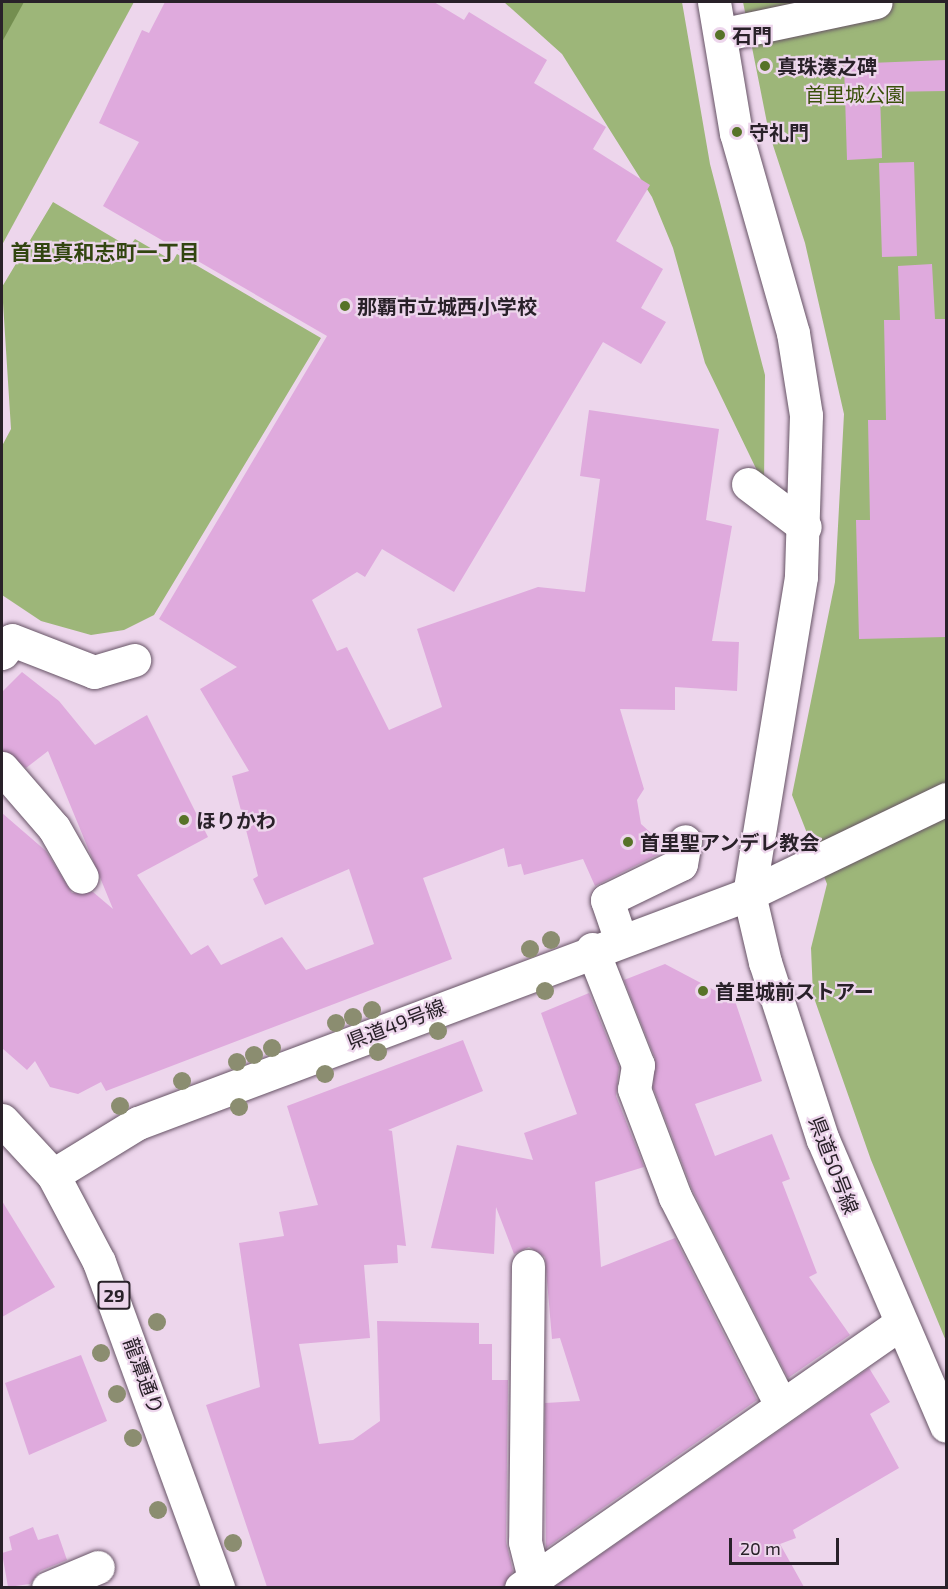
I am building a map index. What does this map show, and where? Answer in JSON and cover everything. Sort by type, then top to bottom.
[{"type":"street","points":[[714,2],[736,133],[800,364],[805,527],[749,894]]},
{"type":"street","points":[[720,35],[876,2]]},
{"type":"street","points":[[748,484],[805,527]]},
{"type":"street","points":[[7,647],[94,672],[134,660]]},
{"type":"street","points":[[2,768],[54,828],[82,877]]},
{"type":"street","name":"県道49号線","points":[[53,1175],[138,1123],[604,944],[749,894],[946,799]]},
{"type":"street","points":[[685,841],[681,864],[607,900],[598,909],[604,944],[638,1065],[634,1089],[675,1197],[781,1405]]},
{"type":"street","name":"県道50号線","points":[[749,894],[805,1087],[898,1324],[946,1426]]},
{"type":"street","name":"龍潭通り","points":[[2,1120],[53,1175],[112,1292],[218,1587]]},
{"type":"street","points":[[527,1581],[525,1542],[528,1266]]},
{"type":"street","points":[[527,1581],[898,1324]]},
{"type":"street","points":[[48,1587],[98,1567]]},
{"type":"green space","points":[[2,2],[134,2],[2,245]]},
{"type":"green space","points":[[504,2],[682,2],[710,164],[765,375],[764,485],[705,363],[673,248],[652,197],[562,54]]},
{"type":"green space","name":"首里城公園","points":[[743,2],[946,2],[946,1341],[871,1160],[813,995],[811,948],[827,884],[792,795],[835,582],[844,414],[805,243],[769,133]]},
{"type":"green space","points":[[53,202],[129,247],[135,239],[173,261],[177,254],[321,338],[154,615],[124,630],[91,635],[41,621],[2,595],[2,446],[11,429],[2,287]]},
{"type":"shaded area","points":[[2,2],[24,2],[2,42]]},
{"type":"building","points":[[165,2],[434,2],[464,20],[469,12],[547,60],[534,83],[606,127],[593,149],[650,185],[616,241],[663,269],[641,308],[666,322],[641,364],[603,342],[454,592],[382,549],[365,577],[357,572],[312,600],[337,651],[347,647],[389,730],[442,707],[417,629],[538,587],[585,592],[600,479],[580,476],[589,410],[719,429],[706,520],[732,526],[712,641],[739,642],[737,691],[675,687],[675,710],[620,709],[644,789],[637,800],[641,824],[662,843],[659,854],[595,886],[583,859],[524,875],[521,864],[508,867],[504,848],[423,878],[452,959],[106,1091],[101,1082],[78,1094],[50,1087],[35,1061],[27,1070],[2,1048],[2,813],[46,851],[72,893],[93,892],[113,909],[48,751],[26,768],[2,750],[2,692],[22,672],[59,701],[95,745],[147,715],[208,837],[137,875],[191,955],[208,945],[221,965],[282,937],[306,970],[374,944],[349,869],[265,905],[253,879],[258,876],[232,776],[249,771],[200,689],[237,667],[159,619],[327,336],[103,206],[139,142],[99,123],[142,30],[149,33]]},
{"type":"building","points":[[946,60],[946,91],[880,92],[882,158],[847,160],[844,64]]},
{"type":"building","points":[[914,162],[917,256],[882,257],[879,163]]},
{"type":"building","points":[[932,264],[935,319],[946,319],[946,637],[859,639],[856,520],[870,520],[868,420],[886,420],[884,320],[900,320],[898,266]]},
{"type":"building","points":[[665,964],[735,1001],[762,1081],[695,1104],[715,1156],[772,1134],[790,1179],[782,1182],[817,1273],[809,1277],[850,1335],[788,1378],[692,1189],[653,1087],[655,1058],[624,980]]},
{"type":"building","points":[[589,993],[619,1067],[616,1096],[644,1167],[595,1182],[601,1267],[675,1238],[757,1400],[546,1548],[545,1403],[580,1401],[560,1338],[552,1339],[545,1257],[529,1247],[514,1254],[496,1207],[494,1254],[431,1248],[457,1145],[533,1160],[524,1133],[577,1114],[541,1013]]},
{"type":"building","points":[[463,1040],[483,1091],[388,1130],[392,1131],[406,1246],[397,1245],[398,1263],[364,1265],[370,1338],[299,1344],[319,1444],[353,1440],[380,1421],[377,1321],[479,1323],[479,1344],[492,1344],[492,1380],[508,1380],[506,1542],[513,1571],[503,1587],[267,1587],[206,1405],[260,1387],[239,1243],[284,1236],[279,1212],[318,1205],[287,1106]]},
{"type":"building","points":[[2,1201],[55,1287],[2,1317]]},
{"type":"building","points":[[81,1355],[107,1421],[29,1455],[5,1383]]},
{"type":"building","points":[[869,1368],[890,1402],[870,1414],[899,1468],[793,1530],[796,1538],[780,1544],[804,1587],[554,1587]]},
{"type":"building","points":[[33,1527],[38,1540],[58,1534],[67,1560],[40,1571],[30,1584],[8,1587],[2,1553],[12,1550],[9,1537]]},
{"type":"place","name":"石門","points":[[720,35]]},
{"type":"place","name":"真珠湊之碑","points":[[765,66]]},
{"type":"place","name":"守礼門","points":[[737,132]]},
{"type":"place","name":"那覇市立城西小学校","points":[[345,306]]},
{"type":"place","name":"ほりかわ","points":[[184,820]]},
{"type":"place","name":"首里聖アンデレ教会","points":[[628,842]]},
{"type":"place","name":"首里城前ストアー","points":[[703,991]]},
{"type":"district","name":"首里真和志町一丁目","points":[[105,252]]}]
